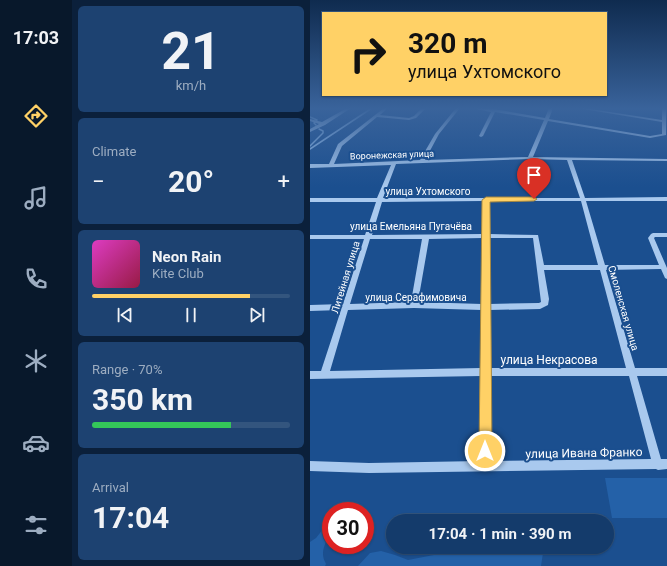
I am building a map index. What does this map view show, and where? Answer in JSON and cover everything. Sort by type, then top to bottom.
[{"type":"street","points":[[331,165],[340,145],[353,134]]},
{"type":"street","points":[[422,162],[438,134]]},
{"type":"street","points":[[530,158],[540,134]]},
{"type":"street","points":[[640,134],[656,137],[664,134]]},
{"type":"street","name":"Воронежская улица","points":[[310,166],[530,158],[667,160]]},
{"type":"street","name":"Смоленская улица","points":[[569,158],[632,372],[662,464]]},
{"type":"street","name":"Литейная улица","points":[[324,375],[368,236],[388,176],[394,163]]},
{"type":"street","name":"улица Ухтомского","points":[[310,200],[667,199]]},
{"type":"street","points":[[485,467],[487,307],[486,200]]},
{"type":"street","points":[[667,235],[653,235],[651,238],[667,276]]},
{"type":"street","points":[[414,305],[426,236]]},
{"type":"street","name":"улица Емельяна Пугачёва","points":[[310,237],[536,236],[541,268]]},
{"type":"street","points":[[541,268],[663,267]]},
{"type":"street","name":"улица Серафимовича","points":[[310,308],[414,305],[487,307],[540,306],[546,299],[541,268]]},
{"type":"street","name":"улица Некрасова","points":[[310,375],[485,372],[667,372]]},
{"type":"street","name":"улица Ивана Франко","points":[[310,466],[369,468],[662,464]]},
{"type":"shaded area","points":[[605,478],[667,478],[667,518],[614,518],[614,514],[611,514]]},
{"type":"shaded area","points":[[322,530],[322,554],[326,564],[325,566],[310,566],[310,542],[316,538]]},
{"type":"shaded area","points":[[381,551],[386,552],[386,554],[392,554],[408,560],[439,554],[543,554],[541,566],[358,566],[369,554],[374,554],[374,552]]},
{"type":"waterway","points":[[310,146],[322,134]]},
{"type":"waterway","points":[[310,149],[332,134]]},
{"type":"route","points":[[485,451],[487,307],[486,200],[534,199]]}]
